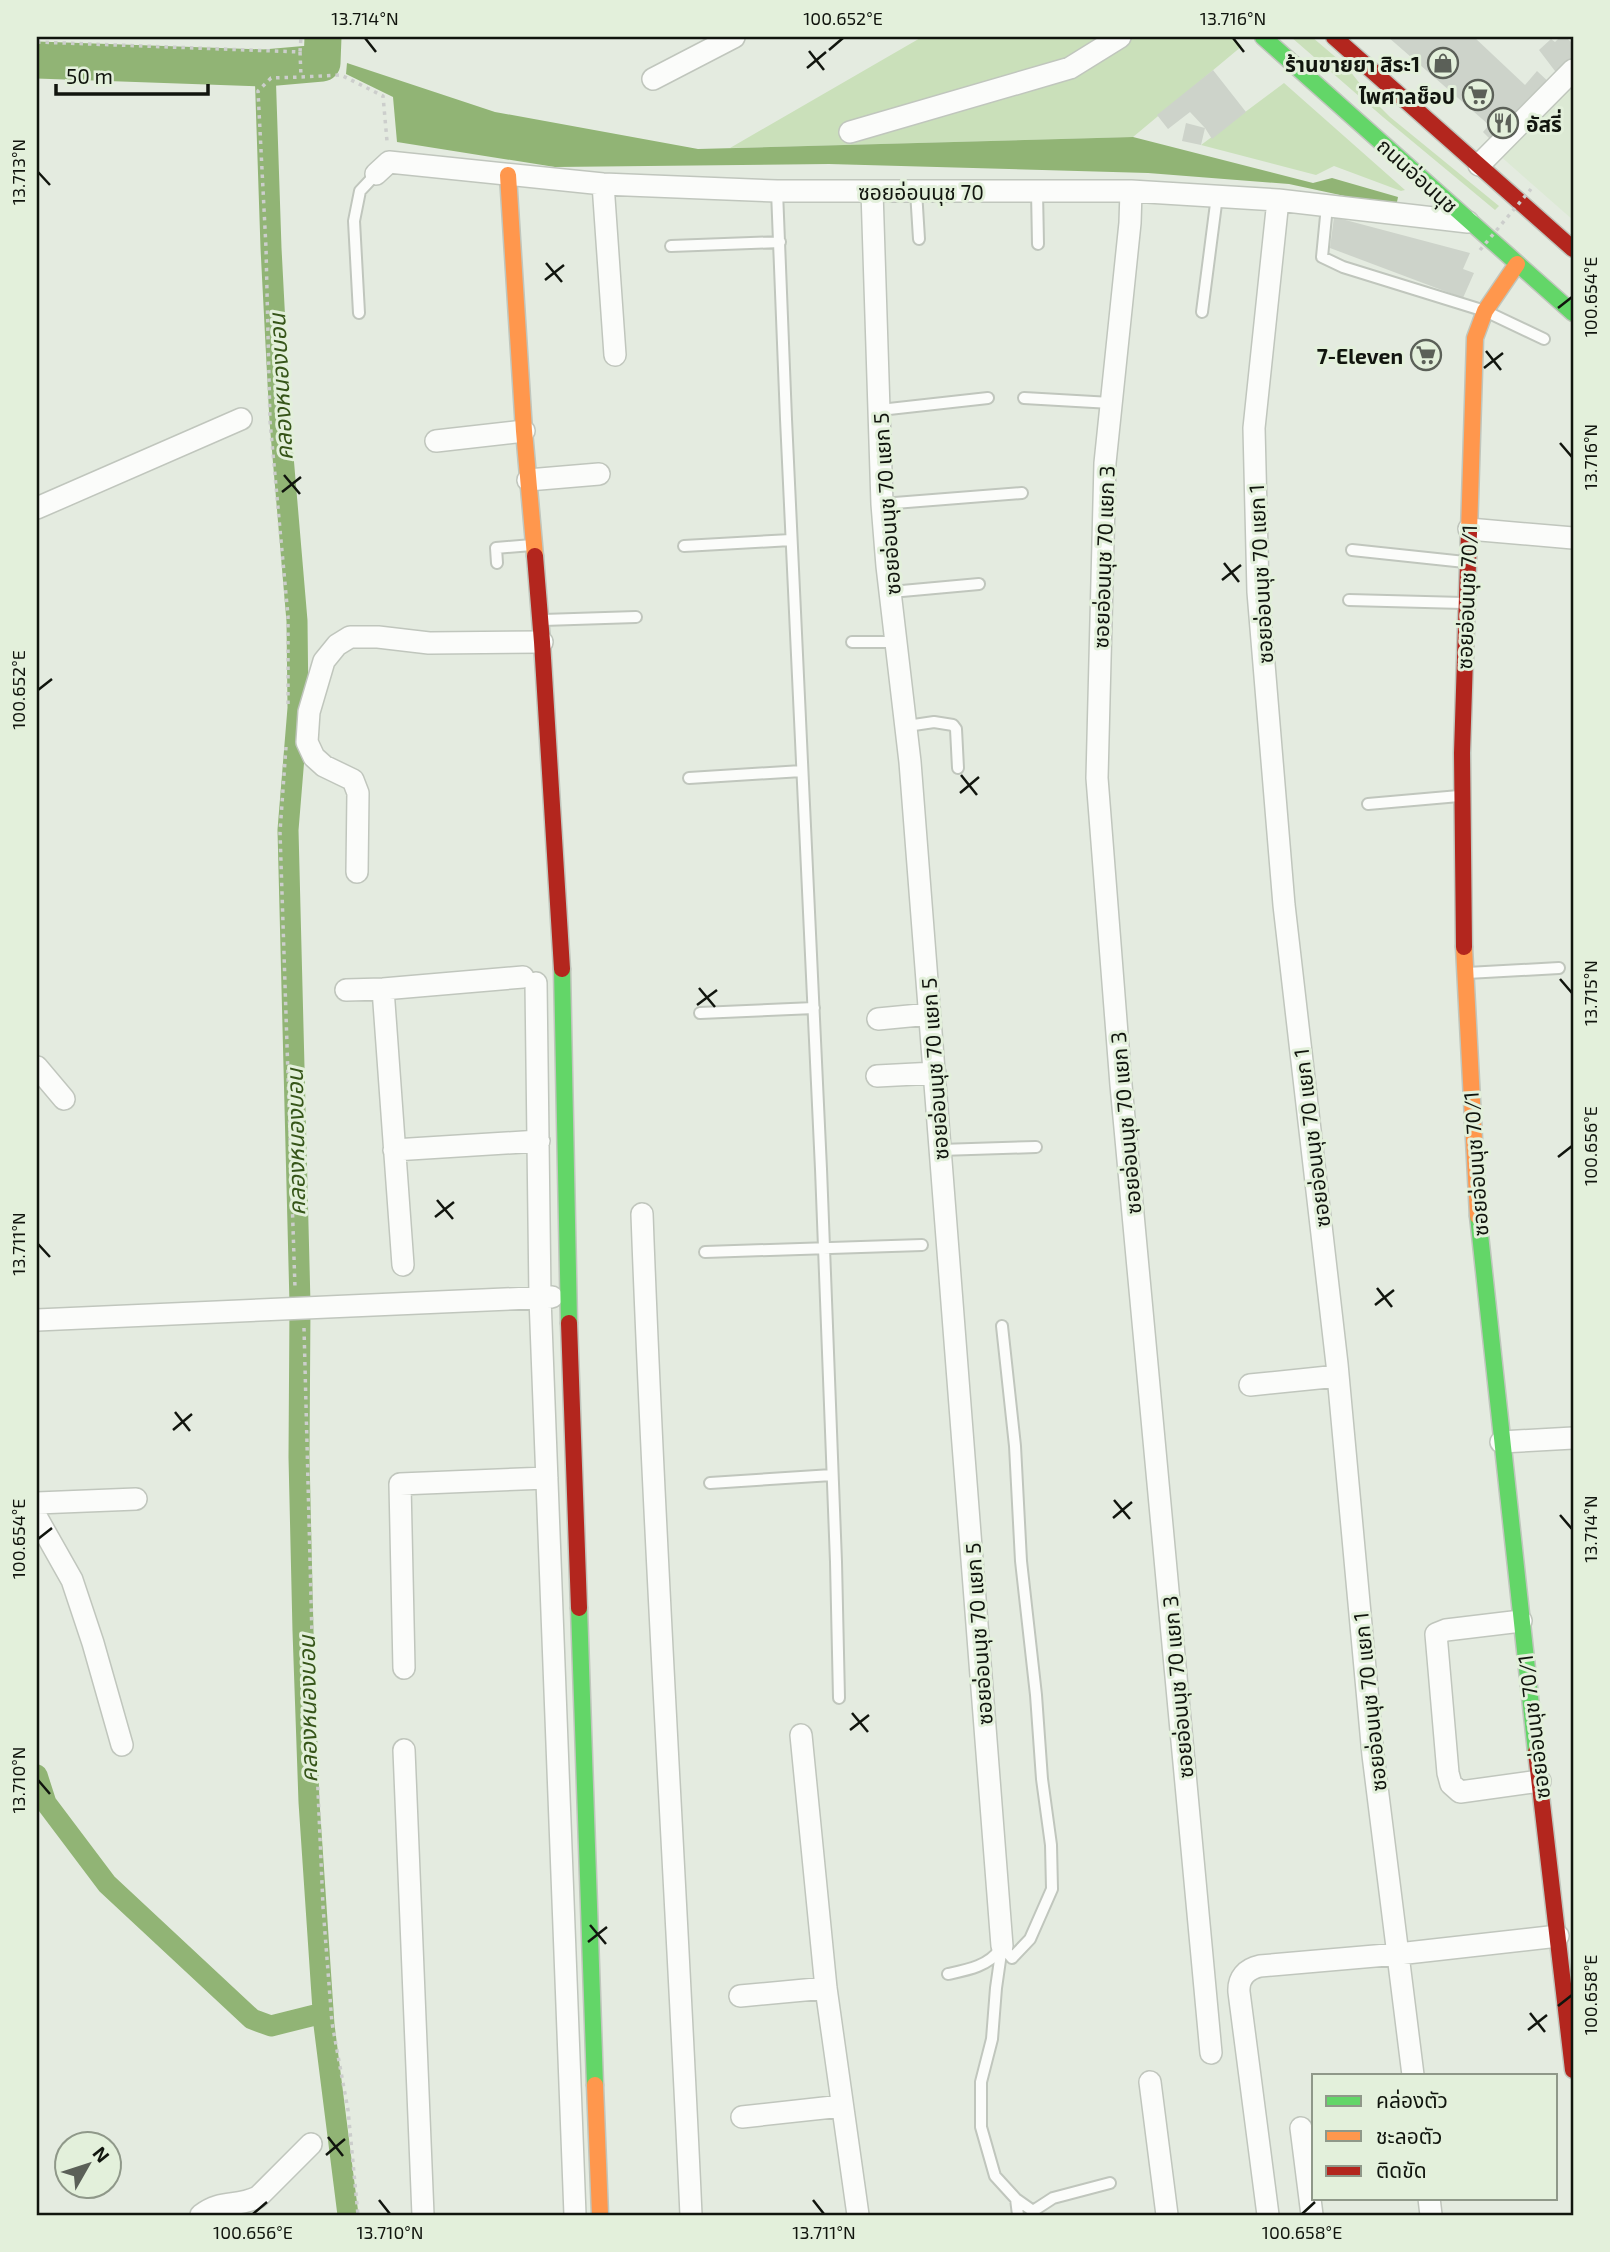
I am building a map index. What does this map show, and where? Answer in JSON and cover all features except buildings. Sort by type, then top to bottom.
[{"type":"street","points":[[653,79],[734,37]]},
{"type":"street","points":[[850,132],[1070,68],[1120,37]]},
{"type":"street","name":"ถนนอ่อนนุช","points":[[1263,37],[1470,222],[1521,260],[1573,313]]},
{"type":"street","points":[[1334,37],[1479,165],[1545,232],[1573,249]]},
{"type":"street","points":[[1479,165],[1573,70]]},
{"type":"street","name":"ซอยอ่อนนุช 70","points":[[376,174],[388,162],[604,184],[778,191],[1131,191],[1278,200],[1470,222]]},
{"type":"street","points":[[508,175],[524,431],[542,642],[562,970],[568,1297],[600,2215]]},
{"type":"street","points":[[604,184],[615,355]]},
{"type":"street","name":"ซอยอ่อนนุช 70 แยก 5","points":[[872,191],[882,503],[906,726],[935,1073],[1002,1946]]},
{"type":"street","name":"ซอยอ่อนนุช 70 แยก 3","points":[[1131,191],[1105,464],[1097,778],[1121,1085],[1210,2053]]},
{"type":"street","name":"ซอยอ่อนนุช 70 แยก 1","points":[[1278,200],[1254,428],[1258,592],[1284,905],[1338,1376],[1373,1755],[1413,2074]]},
{"type":"street","name":"ซอยอ่อนนุช 70/1","points":[[1521,260],[1485,311],[1475,338],[1462,696],[1464,973],[1475,1191],[1573,2070]]},
{"type":"street","points":[[37,508],[241,419]]},
{"type":"street","points":[[436,441],[524,431]]},
{"type":"street","points":[[528,480],[599,474]]},
{"type":"street","points":[[1469,529],[1573,538]]},
{"type":"street","points":[[357,872],[358,793],[353,780],[314,757],[307,742],[309,712],[324,661],[337,645],[350,637],[378,637],[429,643],[542,642]]},
{"type":"street","points":[[346,990],[530,980],[538,1141],[540,1298],[575,2215]]},
{"type":"street","points":[[383,989],[403,1265]]},
{"type":"street","points":[[878,1018],[930,1014]]},
{"type":"street","points":[[37,1067],[64,1099]]},
{"type":"street","points":[[877,1076],[935,1073]]},
{"type":"street","points":[[394,1150],[538,1141]]},
{"type":"street","points":[[642,1214],[649,1426],[677,1912],[691,2215]]},
{"type":"street","points":[[37,1320],[568,1297]]},
{"type":"street","points":[[1250,1385],[1338,1376]]},
{"type":"street","points":[[1501,1442],[1573,1437]]},
{"type":"street","points":[[404,1668],[400,1484],[547,1478]]},
{"type":"street","points":[[37,1503],[136,1499]]},
{"type":"street","points":[[37,1518],[72,1580],[122,1745]]},
{"type":"street","points":[[1521,1621],[1447,1630],[1436,1634],[1448,1773],[1451,1784],[1460,1791],[1540,1781]]},
{"type":"street","points":[[801,1735],[826,1988],[858,2215]]},
{"type":"street","points":[[404,1750],[423,2215]]},
{"type":"street","points":[[1268,2215],[1239,1992],[1240,1980],[1245,1973],[1260,1966],[1558,1936]]},
{"type":"street","points":[[740,1996],[826,1988]]},
{"type":"street","points":[[1150,2082],[1167,2215]]},
{"type":"street","points":[[743,2117],[842,2106]]},
{"type":"street","points":[[1301,2128],[1312,2215]]},
{"type":"street","points":[[201,2215],[214,2206],[247,2203],[258,2197],[311,2144]]},
{"type":"lane","points":[[359,313],[354,221],[360,191],[376,174]]},
{"type":"lane","points":[[778,191],[791,540],[824,1247],[839,1698]]},
{"type":"lane","points":[[916,191],[919,239]]},
{"type":"lane","points":[[1037,191],[1038,244]]},
{"type":"lane","points":[[1202,312],[1217,196]]},
{"type":"lane","points":[[1328,206],[1322,257],[1343,267],[1485,311],[1544,339]]},
{"type":"lane","points":[[671,246],[780,242]]},
{"type":"lane","points":[[880,410],[988,398]]},
{"type":"lane","points":[[1024,398],[1111,403]]},
{"type":"lane","points":[[882,503],[1022,493]]},
{"type":"lane","points":[[684,546],[791,540]]},
{"type":"lane","points":[[497,563],[496,548],[535,544]]},
{"type":"lane","points":[[1352,550],[1467,562]]},
{"type":"lane","points":[[891,592],[979,584]]},
{"type":"lane","points":[[1349,600],[1466,603]]},
{"type":"lane","points":[[540,620],[636,617]]},
{"type":"lane","points":[[852,642],[896,642]]},
{"type":"lane","points":[[906,726],[934,722],[953,725],[956,729],[958,768]]},
{"type":"lane","points":[[689,778],[803,771]]},
{"type":"lane","points":[[1368,804],[1462,796]]},
{"type":"lane","points":[[1464,973],[1559,968]]},
{"type":"lane","points":[[699,1013],[814,1008]]},
{"type":"lane","points":[[940,1150],[1036,1147]]},
{"type":"lane","points":[[705,1252],[922,1245]]},
{"type":"lane","points":[[1002,1326],[1015,1446],[1021,1561],[1051,1845],[1052,1889],[1030,1939],[1012,1958],[1002,1946]]},
{"type":"lane","points":[[710,1483],[832,1475]]},
{"type":"lane","points":[[948,1974],[970,1969],[995,1957],[1002,1946]]},
{"type":"lane","points":[[1002,1946],[992,2039],[981,2082],[981,2127],[995,2176],[1016,2199],[1033,2211],[1053,2197],[1110,2183]]},
{"type":"lane","points":[[1016,2199],[1018,2215]]},
{"type":"path","points":[[301,37],[301,77]]},
{"type":"path","points":[[37,42],[300,52]]},
{"type":"path","points":[[288,708],[288,617],[270,421],[266,248],[258,91],[271,78],[341,75],[383,96],[387,141]]},
{"type":"path","points":[[1480,250],[1531,189]]},
{"type":"path","points":[[286,736],[280,832],[323,1907],[332,2023],[348,2110],[358,2215]]},
{"type":"shaded area","points":[[922,37],[1232,37],[1242,46],[1133,137],[730,148]]},
{"type":"shaded area","points":[[1291,37],[1312,37],[1346,66],[1390,117],[1499,206],[1495,210]]},
{"type":"shaded area","points":[[347,63],[495,112],[698,149],[1133,137],[1313,183],[1332,178],[1398,197],[1396,207],[1289,184],[1148,173],[829,164],[555,167],[397,142],[393,97],[346,74]]},
{"type":"shaded area","points":[[1573,79],[1573,220],[1498,154]]},
{"type":"shaded area","points":[[1284,83],[1405,190],[1401,191],[1334,166],[1316,175],[1201,145]]},
{"type":"waterway","name":"คลองหนองบอน","points":[[37,60],[265,68],[322,63],[323,37]]},
{"type":"waterway","name":"คลองหนองบอน","points":[[265,68],[280,421],[297,621],[298,708],[288,830],[300,1304],[299,1457],[309,1802],[324,2025],[348,2215]]},
{"type":"waterway","points":[[37,1775],[46,1803],[107,1884],[252,2019],[271,2026],[323,2013]]},
{"type":"traffic: fast","points":[[1263,37],[1573,313]]},
{"type":"traffic: fast","points":[[562,969],[569,1323]]},
{"type":"traffic: fast","points":[[1478,1216],[1536,1752]]},
{"type":"traffic: fast","points":[[579,1608],[595,2085]]},
{"type":"traffic: slow","points":[[508,175],[524,431],[535,556]]},
{"type":"traffic: slow","points":[[1469,532],[1475,338],[1485,311],[1517,264]]},
{"type":"traffic: slow","points":[[1464,947],[1478,1216]]},
{"type":"traffic: slow","points":[[595,2085],[600,2215]]},
{"type":"traffic: jam","points":[[1334,37],[1573,249]]},
{"type":"traffic: jam","points":[[1464,947],[1462,753],[1469,532]]},
{"type":"traffic: jam","points":[[535,556],[562,969]]},
{"type":"traffic: jam","points":[[569,1323],[579,1608]]},
{"type":"traffic: jam","points":[[1536,1752],[1573,2070]]},
{"type":"place","name":"ร้านขายยา สิระ1","points":[[1443,63]]},
{"type":"place","name":"ไพศาลช็อป","points":[[1478,95]]},
{"type":"place","name":"อัสรี่","points":[[1503,123]]},
{"type":"place","name":"7-Eleven","points":[[1426,355]]}]
